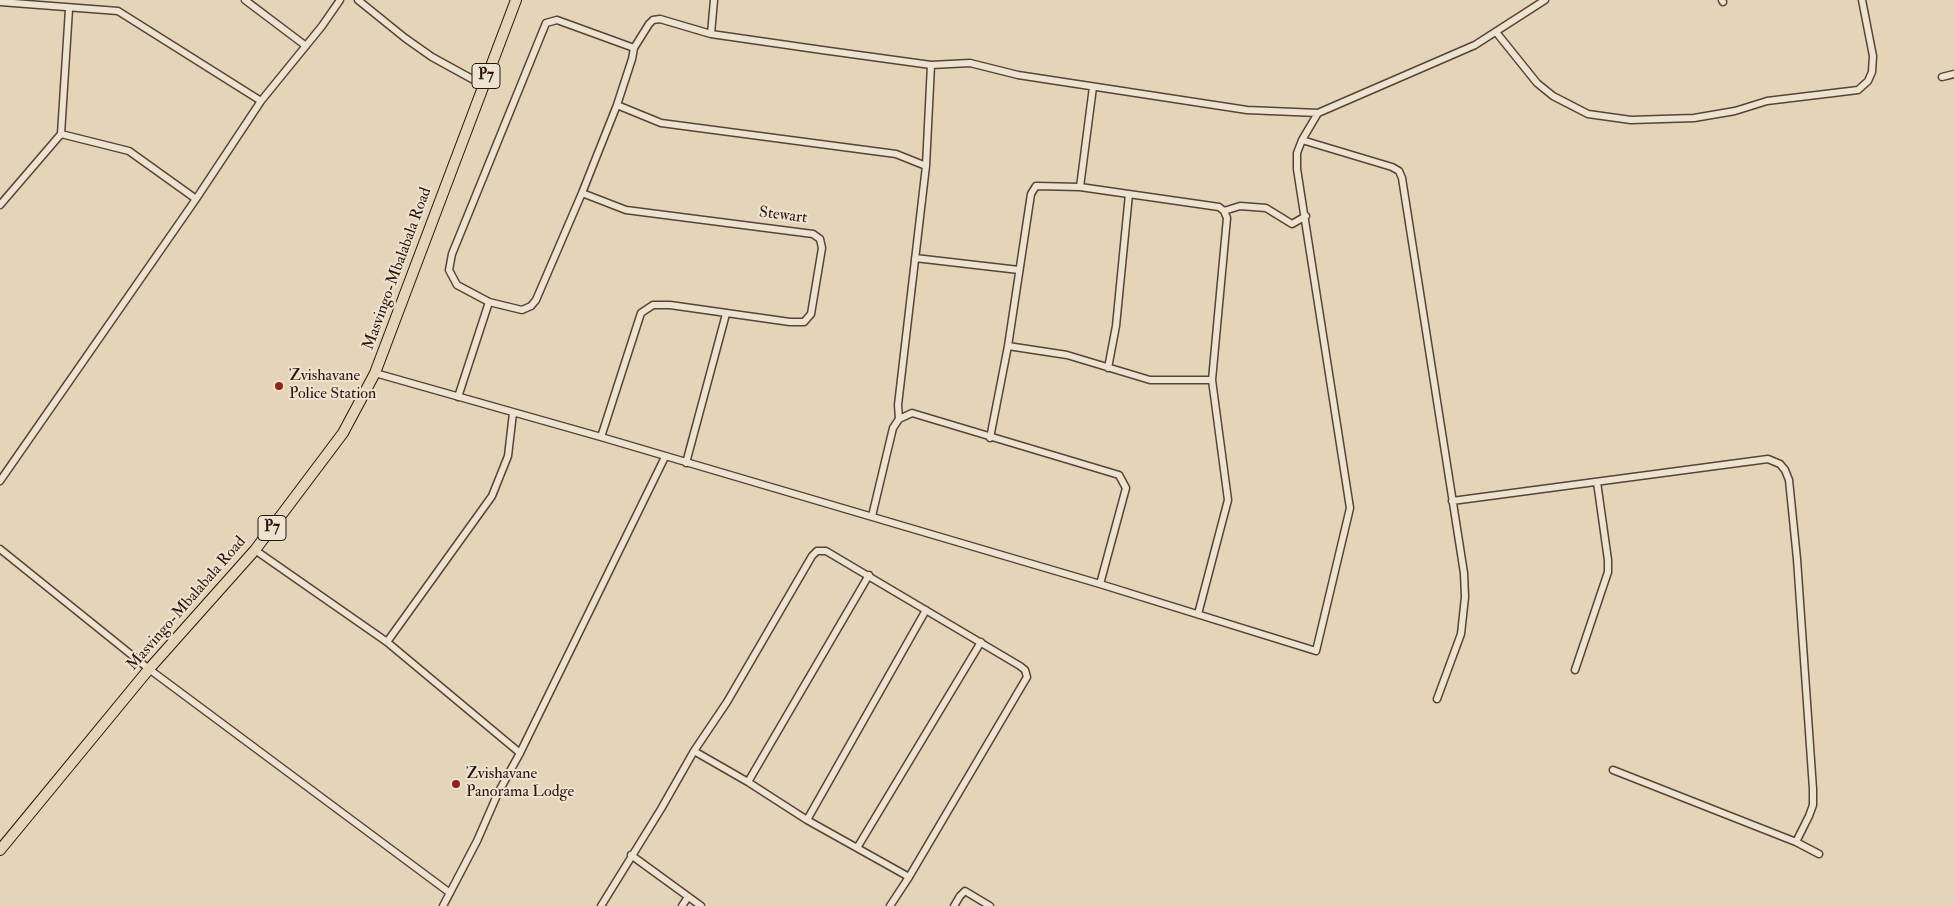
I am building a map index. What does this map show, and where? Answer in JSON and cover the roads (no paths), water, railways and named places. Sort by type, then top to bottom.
[{"type":"highway","name":"Masvingo-Mbalabala Road","points":[[0,850],[149,669],[255,550],[343,433],[375,373],[516,0]]},
{"type":"street","points":[[245,0],[306,46]]},
{"type":"street","points":[[0,481],[196,199],[261,101],[306,46],[340,0]]},
{"type":"street","points":[[358,0],[432,57],[483,85]]},
{"type":"street","points":[[711,34],[714,0]]},
{"type":"street","points":[[634,48],[568,23],[557,20],[546,23],[452,254],[449,270],[457,285],[489,302],[522,310],[531,306],[536,300],[617,105],[634,48],[653,20],[660,19],[711,34],[931,65],[970,62],[1018,75],[1247,110],[1318,113],[1475,45],[1544,0]]},
{"type":"street","points":[[1496,32],[1537,82],[1553,96],[1588,114],[1631,120],[1694,118],[1735,111],[1768,101],[1858,90],[1868,81],[1872,72],[1873,56],[1862,0]]},
{"type":"street","points":[[0,2],[69,9],[118,11],[261,101]]},
{"type":"street","points":[[0,205],[61,134],[69,9]]},
{"type":"street","points":[[899,419],[898,405],[926,166],[931,65]]},
{"type":"street","points":[[1942,77],[1954,74]]},
{"type":"street","points":[[1080,187],[1093,87]]},
{"type":"street","points":[[617,105],[661,123],[896,154],[926,166]]},
{"type":"street","points":[[375,373],[872,516],[1316,651],[1350,508],[1306,216],[1297,169],[1297,153],[1302,140],[1318,113]]},
{"type":"street","points":[[61,134],[129,151],[196,199]]},
{"type":"street","points":[[1302,140],[1392,166],[1399,171],[1402,178],[1464,573],[1465,597],[1461,634],[1437,699]]},
{"type":"street","points":[[990,438],[1008,346],[1031,194],[1036,186],[1080,187],[1219,206],[1227,218],[1212,380],[1228,500],[1198,614]]},
{"type":"street","name":"Stewart","points":[[582,193],[626,210],[813,234],[820,240],[822,248],[811,314],[804,322],[726,314]]},
{"type":"street","points":[[1108,368],[1116,326],[1129,194]]},
{"type":"street","points":[[1224,211],[1240,206],[1266,208],[1292,224],[1306,216]]},
{"type":"street","points":[[915,258],[1019,270]]},
{"type":"street","points":[[458,397],[489,302]]},
{"type":"street","points":[[601,437],[641,313],[653,305],[662,305],[726,314],[686,463]]},
{"type":"street","points":[[1008,346],[1067,355],[1150,380],[1212,380]]},
{"type":"street","points":[[388,642],[492,496],[508,456],[513,413]]},
{"type":"street","points":[[872,516],[893,428],[899,419],[912,414],[1119,475],[1126,488],[1100,584]]},
{"type":"street","points":[[443,906],[477,841],[498,793],[520,753],[665,457]]},
{"type":"street","points":[[1452,501],[1768,460],[1780,464],[1789,480],[1813,789],[1813,805],[1796,842]]},
{"type":"street","points":[[1575,670],[1608,572],[1597,482]]},
{"type":"street","points":[[0,549],[149,669],[450,893]]},
{"type":"street","points":[[255,550],[388,642],[520,753]]},
{"type":"street","points":[[601,906],[631,854],[661,809],[694,751],[726,702],[812,556],[817,551],[826,551],[981,642],[1020,666],[1025,670],[1028,678],[893,905]]},
{"type":"street","points":[[748,782],[869,575]]},
{"type":"street","points":[[807,820],[926,610]]},
{"type":"street","points":[[857,848],[981,642]]},
{"type":"street","points":[[694,751],[748,782],[807,820],[910,877]]},
{"type":"street","points":[[1613,770],[1796,842],[1819,854]]},
{"type":"street","points":[[631,854],[700,906]]},
{"type":"street","points":[[954,906],[960,896],[966,891],[990,906]]},
{"type":"street","points":[[682,906],[688,897]]},
{"type":"place","name":"Zvishavane Police Station","points":[[279,386]]},
{"type":"place","name":"Zvishavane Panorama Lodge","points":[[456,784]]}]
